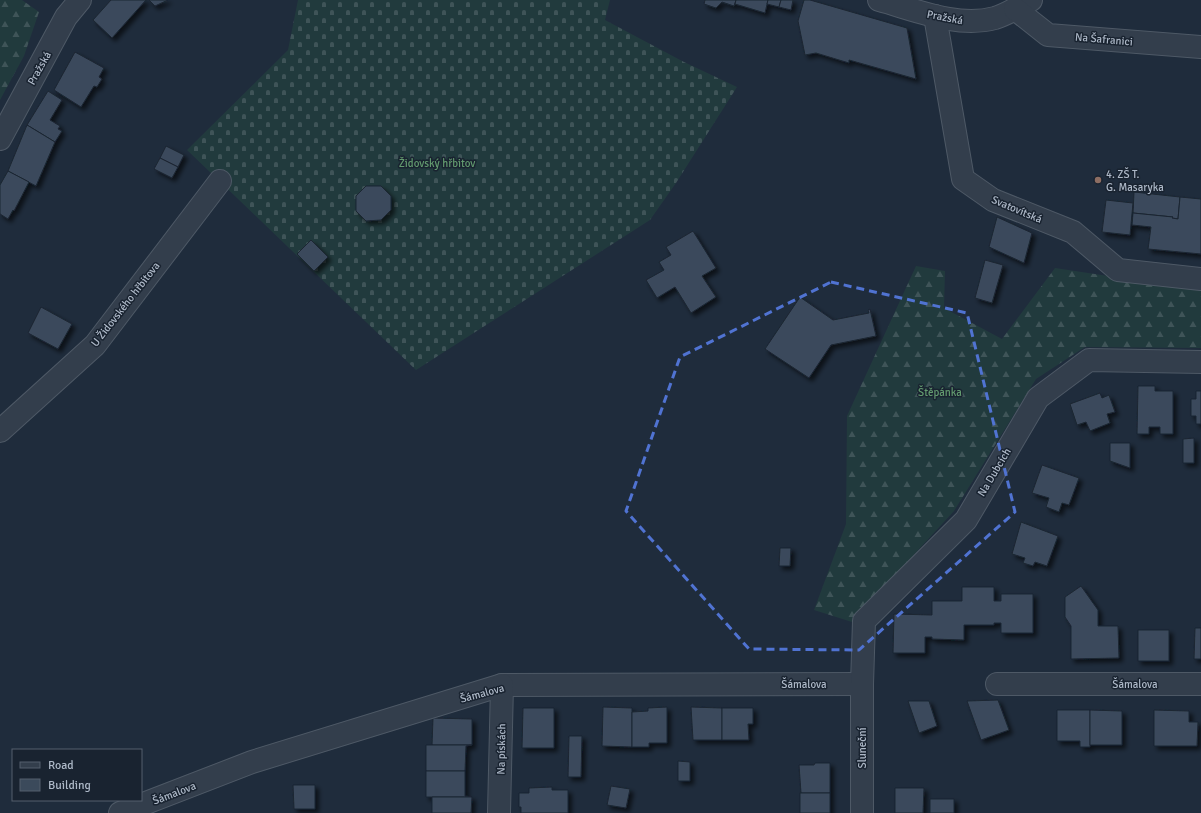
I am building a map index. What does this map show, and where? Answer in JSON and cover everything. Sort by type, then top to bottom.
[{"type":"street","name":"Pražská","points":[[0,139],[66,18],[80,0]]},
{"type":"street","name":"Pražská","points":[[879,0],[935,16],[966,21],[995,18],[1020,3]]},
{"type":"street","name":"Na Šafranici","points":[[1020,3],[1048,35],[1201,47]]},
{"type":"street","name":"Svatovítská","points":[[935,16],[963,179],[993,200],[1073,232],[1118,270],[1201,279]]},
{"type":"street","name":"U Židovského hřbitova","points":[[0,431],[95,344],[220,181]]},
{"type":"street","name":"Na Dubcích","points":[[862,684],[864,621],[966,520],[1038,398],[1090,360],[1201,362]]},
{"type":"street","name":"Šámalova","points":[[120,813],[252,762],[502,685],[862,684]]},
{"type":"street","name":"Sluneční","points":[[862,684],[862,813]]},
{"type":"street","name":"Šámalova","points":[[997,684],[1201,684]]},
{"type":"street","name":"Na pískách","points":[[500,813],[502,685]]},
{"type":"highlighted area","points":[[831,282],[967,313],[1015,512],[859,650],[749,649],[626,511],[680,357]]},
{"type":"green space","points":[[0,0],[22,0],[39,12],[24,56],[0,100]]},
{"type":"green space","name":"Židovský hřbitov","points":[[298,0],[610,0],[605,20],[684,62],[737,87],[676,183],[650,220],[416,370],[187,150],[288,50]]},
{"type":"green space","name":"Štěpánka","points":[[916,266],[945,271],[944,308],[1002,339],[1055,268],[1201,290],[1201,348],[1085,347],[1036,379],[954,511],[852,622],[814,610],[846,524],[847,416]]},
{"type":"building","points":[[111,0],[146,0],[112,38],[93,20]]},
{"type":"building","points":[[149,0],[168,0],[155,6]]},
{"type":"building","points":[[705,0],[736,0],[734,6],[722,2],[716,8],[704,4]]},
{"type":"building","points":[[736,0],[768,0],[765,13],[735,4]]},
{"type":"building","points":[[768,0],[781,0],[779,7],[767,4]]},
{"type":"building","points":[[781,0],[793,0],[791,10],[779,7]]},
{"type":"building","points":[[804,0],[810,0],[907,28],[916,79],[849,60],[849,63],[816,53],[805,55],[798,21]]},
{"type":"building","points":[[75,52],[104,68],[99,77],[102,79],[97,87],[94,86],[81,107],[54,90]]},
{"type":"building","points":[[48,91],[62,100],[50,120],[60,126],[58,129],[62,131],[55,142],[27,125]]},
{"type":"building","points":[[27,125],[55,142],[36,186],[8,171]]},
{"type":"building","points":[[166,146],[184,155],[178,167],[160,158]]},
{"type":"building","points":[[160,158],[178,167],[172,178],[154,169]]},
{"type":"building","points":[[8,171],[29,182],[14,211],[13,210],[8,219],[0,214],[0,185]]},
{"type":"building","points":[[366,186],[381,186],[391,196],[391,210],[381,220],[366,221],[356,211],[356,196]]},
{"type":"building","points":[[1134,192],[1180,197],[1178,219],[1172,218],[1173,217],[1133,213]]},
{"type":"building","points":[[1180,197],[1201,199],[1201,254],[1148,249],[1151,227],[1132,225],[1133,213],[1173,217],[1172,218],[1178,219]]},
{"type":"building","points":[[1106,200],[1133,203],[1130,235],[1102,232]]},
{"type":"building","points":[[997,217],[1032,233],[1024,263],[989,247]]},
{"type":"building","points":[[693,231],[716,268],[702,276],[716,297],[691,313],[675,287],[657,298],[646,280],[664,270],[659,262],[671,255],[666,247]]},
{"type":"building","points":[[311,240],[328,257],[314,271],[297,254]]},
{"type":"building","points":[[985,260],[1003,265],[992,303],[975,298]]},
{"type":"building","points":[[800,297],[833,320],[869,313],[868,310],[870,309],[876,336],[831,345],[809,378],[765,349]]},
{"type":"building","points":[[41,307],[72,324],[58,349],[28,333]]},
{"type":"building","points":[[1138,386],[1155,386],[1155,391],[1173,391],[1173,434],[1160,434],[1160,427],[1149,427],[1149,434],[1137,434]]},
{"type":"building","points":[[1196,391],[1201,391],[1201,424],[1196,424],[1196,416],[1191,416],[1191,399],[1196,399]]},
{"type":"building","points":[[1100,393],[1102,398],[1109,395],[1115,412],[1107,414],[1110,423],[1090,431],[1086,422],[1077,425],[1070,404]]},
{"type":"building","points":[[1194,438],[1194,463],[1183,463],[1183,439]]},
{"type":"building","points":[[1110,443],[1130,443],[1130,468],[1110,461]]},
{"type":"building","points":[[1042,465],[1079,478],[1069,505],[1062,503],[1059,512],[1046,507],[1049,498],[1032,493]]},
{"type":"building","points":[[1021,522],[1058,536],[1047,566],[1035,562],[1033,566],[1023,563],[1025,558],[1012,554]]},
{"type":"building","points":[[780,548],[791,548],[790,566],[779,566]]},
{"type":"building","points":[[1081,586],[1098,610],[1098,626],[1118,626],[1119,658],[1071,659],[1071,626],[1065,617],[1065,597]]},
{"type":"building","points":[[962,587],[994,587],[994,601],[1001,601],[1001,594],[1033,594],[1033,633],[1001,633],[1001,623],[994,623],[994,625],[964,625],[964,640],[932,639],[932,637],[925,637],[925,653],[893,653],[894,614],[932,615],[932,601],[962,601]]},
{"type":"building","points":[[1195,628],[1201,628],[1201,659],[1194,659]]},
{"type":"building","points":[[1138,630],[1169,630],[1169,661],[1138,661]]},
{"type":"building","points":[[998,700],[1009,730],[981,740],[967,701]]},
{"type":"building","points":[[908,701],[929,701],[937,726],[919,733]]},
{"type":"building","points":[[603,707],[632,708],[632,747],[602,746]]},
{"type":"building","points":[[667,707],[667,743],[649,743],[649,747],[632,747],[632,712],[648,711],[648,708]]},
{"type":"building","points":[[691,707],[722,708],[722,740],[693,740]]},
{"type":"building","points":[[523,708],[554,708],[554,748],[522,748]]},
{"type":"building","points":[[722,708],[753,708],[753,724],[748,724],[749,740],[722,740]]},
{"type":"building","points":[[1057,710],[1090,710],[1090,747],[1080,747],[1080,741],[1057,741]]},
{"type":"building","points":[[1090,710],[1122,711],[1122,745],[1090,745]]},
{"type":"building","points":[[1154,710],[1189,711],[1189,722],[1198,722],[1197,746],[1154,746]]},
{"type":"building","points":[[433,718],[472,719],[472,745],[432,745]]},
{"type":"building","points":[[569,736],[582,736],[581,777],[568,777]]},
{"type":"building","points":[[426,745],[472,745],[466,746],[465,771],[426,771]]},
{"type":"building","points":[[678,761],[690,762],[690,781],[678,781]]},
{"type":"building","points":[[815,763],[830,763],[830,793],[801,793],[799,765],[814,765]]},
{"type":"building","points":[[426,771],[465,771],[465,796],[472,797],[426,797]]},
{"type":"building","points":[[293,785],[315,785],[315,809],[294,809]]},
{"type":"building","points":[[611,786],[630,789],[626,808],[607,805]]},
{"type":"building","points":[[552,787],[552,790],[568,790],[568,813],[521,813],[521,807],[519,807],[519,793],[529,793],[529,788]]},
{"type":"building","points":[[895,788],[924,788],[923,813],[895,813]]},
{"type":"building","points":[[800,793],[830,793],[830,813],[800,813]]},
{"type":"building","points":[[432,797],[472,797],[471,813],[432,813]]},
{"type":"building","points":[[930,799],[954,799],[954,813],[930,813]]},
{"type":"place","name":"4. ZŠ T. G. Masaryka","points":[[1098,180]]}]
